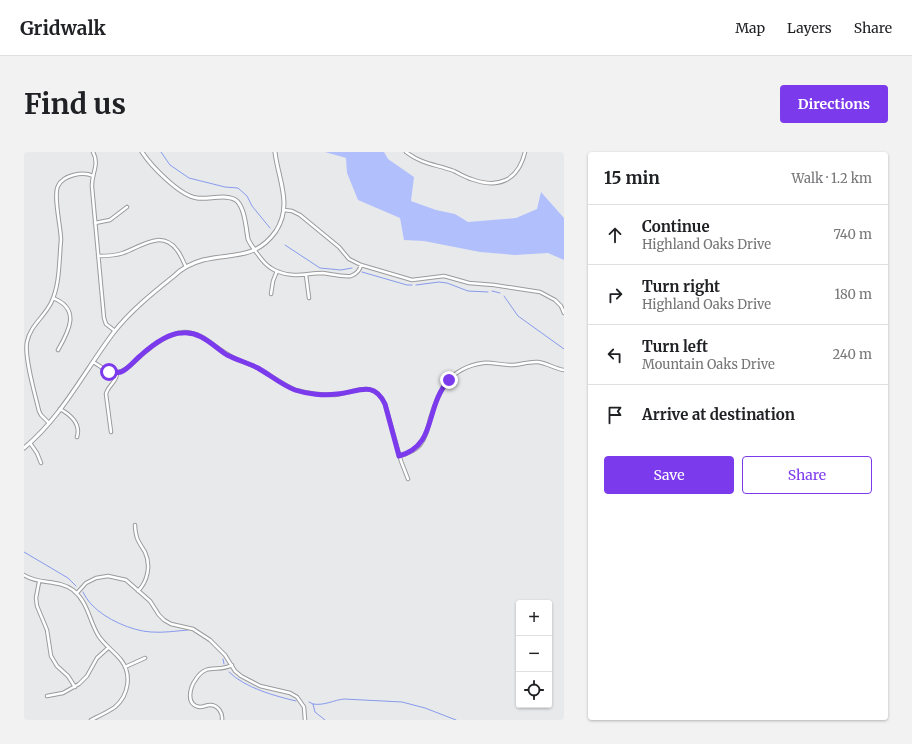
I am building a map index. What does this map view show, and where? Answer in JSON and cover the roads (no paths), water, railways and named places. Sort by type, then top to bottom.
[{"type":"main road","points":[[142,152],[174,186],[184,194],[198,198],[228,197],[235,200],[240,206],[247,227],[249,239],[254,249]]},
{"type":"main road","points":[[24,448],[30,444],[49,424],[115,331],[132,313],[174,275],[186,266],[208,259],[240,255],[265,242],[275,232],[281,221],[284,210],[284,194],[278,172],[275,152]]},
{"type":"street","points":[[93,152],[97,163],[92,185],[104,320],[107,326],[115,331]]},
{"type":"street","points":[[406,152],[427,164],[481,182],[501,182],[514,175],[522,163],[525,152]]},
{"type":"street","points":[[49,424],[39,411],[26,348],[31,331],[46,312],[53,298],[57,282],[61,237],[56,194],[57,188],[61,181],[69,176],[88,174],[93,176]]},
{"type":"street","points":[[95,223],[110,220],[127,207]]},
{"type":"street","points":[[284,210],[292,211],[300,215],[339,247],[347,257],[361,265],[412,280],[442,276],[466,283],[494,285],[540,292],[555,300],[561,306],[564,313]]},
{"type":"street","points":[[98,256],[120,254],[148,242],[159,240],[167,242],[175,247],[186,266]]},
{"type":"street","points":[[254,249],[265,263],[277,271],[292,275],[325,273],[350,276],[359,271],[361,265]]},
{"type":"street","points":[[271,294],[273,281],[277,271]]},
{"type":"street","points":[[306,275],[309,298]]},
{"type":"street","points":[[53,298],[66,307],[70,318],[68,332],[58,350]]},
{"type":"street","points":[[93,362],[109,372],[117,373],[124,370],[144,352],[170,336],[183,332],[196,334],[228,355],[257,368],[294,389],[332,395],[368,389],[375,392],[382,398],[385,404],[399,456],[408,479]]},
{"type":"street","points":[[399,456],[414,450],[423,441],[438,395],[446,383],[460,371],[470,366],[483,363],[515,364],[535,362],[544,363],[564,370]]},
{"type":"street","points":[[112,432],[106,394],[115,381],[117,373]]},
{"type":"street","points":[[60,409],[74,421],[78,428],[77,437]]},
{"type":"street","points":[[30,444],[38,453],[41,464]]},
{"type":"street","points":[[135,525],[137,537],[145,553],[148,565],[146,578],[138,591]]},
{"type":"street","points":[[24,575],[39,582],[61,584],[77,594],[84,602],[96,631],[108,648],[125,667],[128,683],[123,698],[114,708],[91,720]]},
{"type":"street","points":[[77,594],[89,581],[96,578],[104,576],[124,579],[152,603],[162,619],[171,624],[190,627],[202,634],[221,650],[241,676],[271,690],[290,693],[297,697],[304,707],[305,720]]},
{"type":"street","points":[[39,582],[36,598],[37,606],[48,630],[51,656],[75,687]]},
{"type":"street","points":[[47,696],[63,693],[75,687],[87,676],[97,658],[108,648]]},
{"type":"street","points":[[125,667],[145,658]]},
{"type":"street","points":[[222,720],[221,713],[218,709],[212,706],[196,706],[191,700],[190,693],[194,681],[204,670],[232,666]]},
{"type":"waterway","points":[[161,152],[170,165],[189,178],[225,187],[238,188],[247,196],[252,206],[270,228]]},
{"type":"waterway","points":[[285,245],[320,268],[341,270],[352,268]]},
{"type":"waterway","points":[[362,272],[407,285],[412,285]]},
{"type":"waterway","points":[[416,285],[439,282],[447,283],[468,291],[488,292]]},
{"type":"waterway","points":[[492,291],[500,293]]},
{"type":"waterway","points":[[504,296],[518,316],[564,349]]},
{"type":"waterway","points":[[24,552],[68,578],[76,586]]},
{"type":"waterway","points":[[83,592],[89,602],[97,610],[127,627],[151,632],[188,630]]},
{"type":"waterway","points":[[223,659],[224,664]]},
{"type":"waterway","points":[[229,672],[243,683],[252,687],[270,694],[296,701]]},
{"type":"waterway","points":[[313,704],[321,704],[344,699],[402,702],[425,708],[456,720]]},
{"type":"waterway","points":[[309,702],[313,704],[315,712],[325,720]]}]
